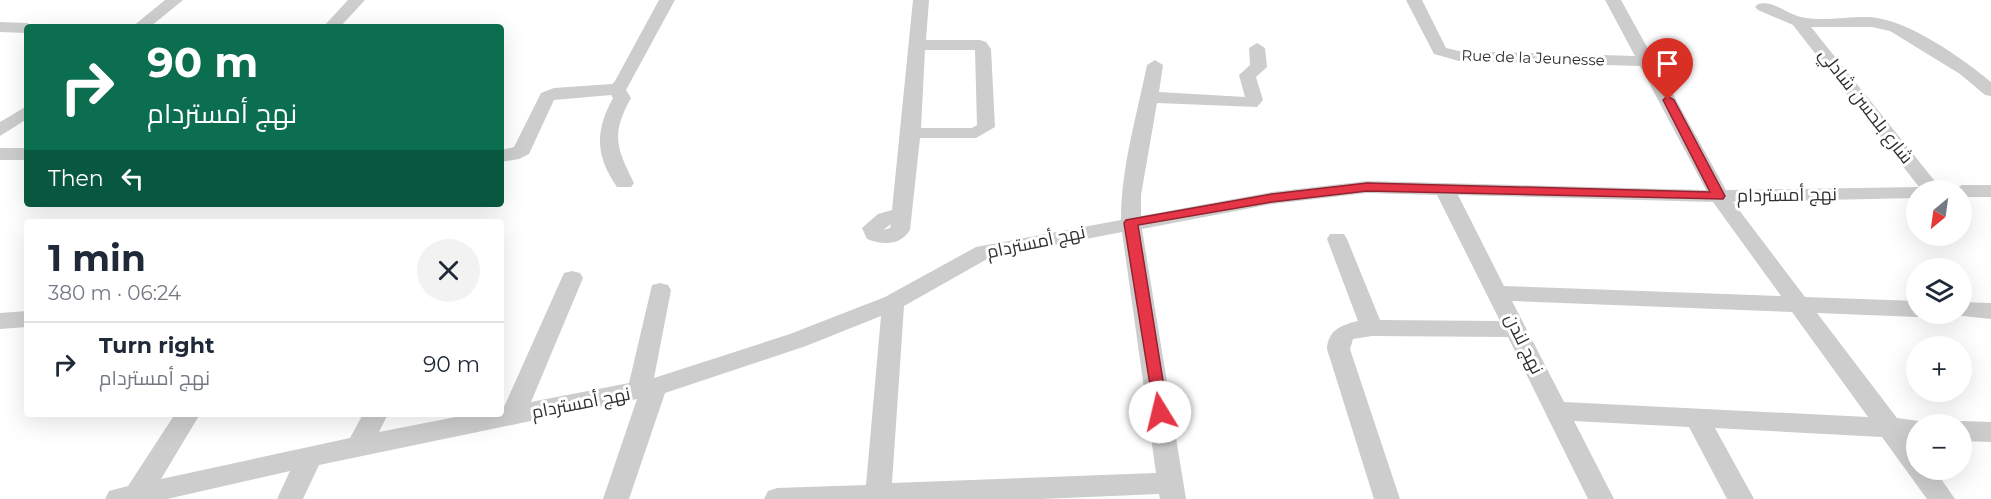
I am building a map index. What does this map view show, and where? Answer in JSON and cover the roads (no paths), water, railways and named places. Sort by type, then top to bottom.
[{"type":"street","points":[[144,24],[175,0]]},
{"type":"street","points":[[334,24],[357,0]]},
{"type":"street","points":[[504,156],[522,150],[547,97],[554,93],[617,89],[622,84],[667,0]]},
{"type":"street","points":[[902,215],[919,45],[921,0]]},
{"type":"street","name":"Rue de la Jeunesse","points":[[1414,0],[1440,51],[1459,56],[1648,61]]},
{"type":"street","points":[[1613,0],[1719,196],[1906,450]]},
{"type":"street","name":"شارع بلحسن شادلي","points":[[1763,7],[1799,22],[1872,22],[1896,28],[1966,70],[1991,91]]},
{"type":"street","name":"شارع بلحسن شادلي","points":[[1799,22],[1924,180]]},
{"type":"street","points":[[0,27],[24,28]]},
{"type":"street","points":[[911,133],[976,133],[986,127],[983,49],[980,45],[919,45]]},
{"type":"street","points":[[1148,97],[1251,103],[1254,100],[1247,75],[1259,68],[1257,48]]},
{"type":"street","points":[[786,498],[878,494],[1172,491],[1131,223],[1131,195],[1155,65]]},
{"type":"street","points":[[617,89],[622,98],[611,118],[608,142],[610,157],[624,183]]},
{"type":"street","points":[[0,131],[24,113]]},
{"type":"street","points":[[0,154],[24,154]]},
{"type":"street","name":"نهج أمستردام","points":[[130,498],[310,456],[647,389],[798,340],[893,302],[983,252],[1131,223],[1332,189],[1367,187],[1719,196],[1906,192]]},
{"type":"street","name":"نهج لندن","points":[[1445,190],[1601,499]]},
{"type":"street","points":[[1972,191],[1991,190]]},
{"type":"street","points":[[1337,239],[1372,328]]},
{"type":"street","points":[[513,416],[572,278]]},
{"type":"street","points":[[616,499],[647,389],[660,290]]},
{"type":"street","points":[[1499,293],[1906,309]]},
{"type":"street","points":[[878,494],[893,302]]},
{"type":"street","points":[[1972,310],[1991,311]]},
{"type":"street","points":[[0,321],[24,319]]},
{"type":"street","points":[[1387,499],[1338,348],[1344,334],[1350,330],[1372,328],[1516,329]]},
{"type":"street","points":[[1556,411],[1906,429]]},
{"type":"street","points":[[130,498],[186,417]]},
{"type":"street","points":[[358,446],[374,417]]},
{"type":"street","points":[[1697,418],[1741,499]]},
{"type":"street","points":[[1972,431],[1991,432]]},
{"type":"street","points":[[290,499],[310,456]]},
{"type":"street","points":[[1928,480],[1942,499]]}]
